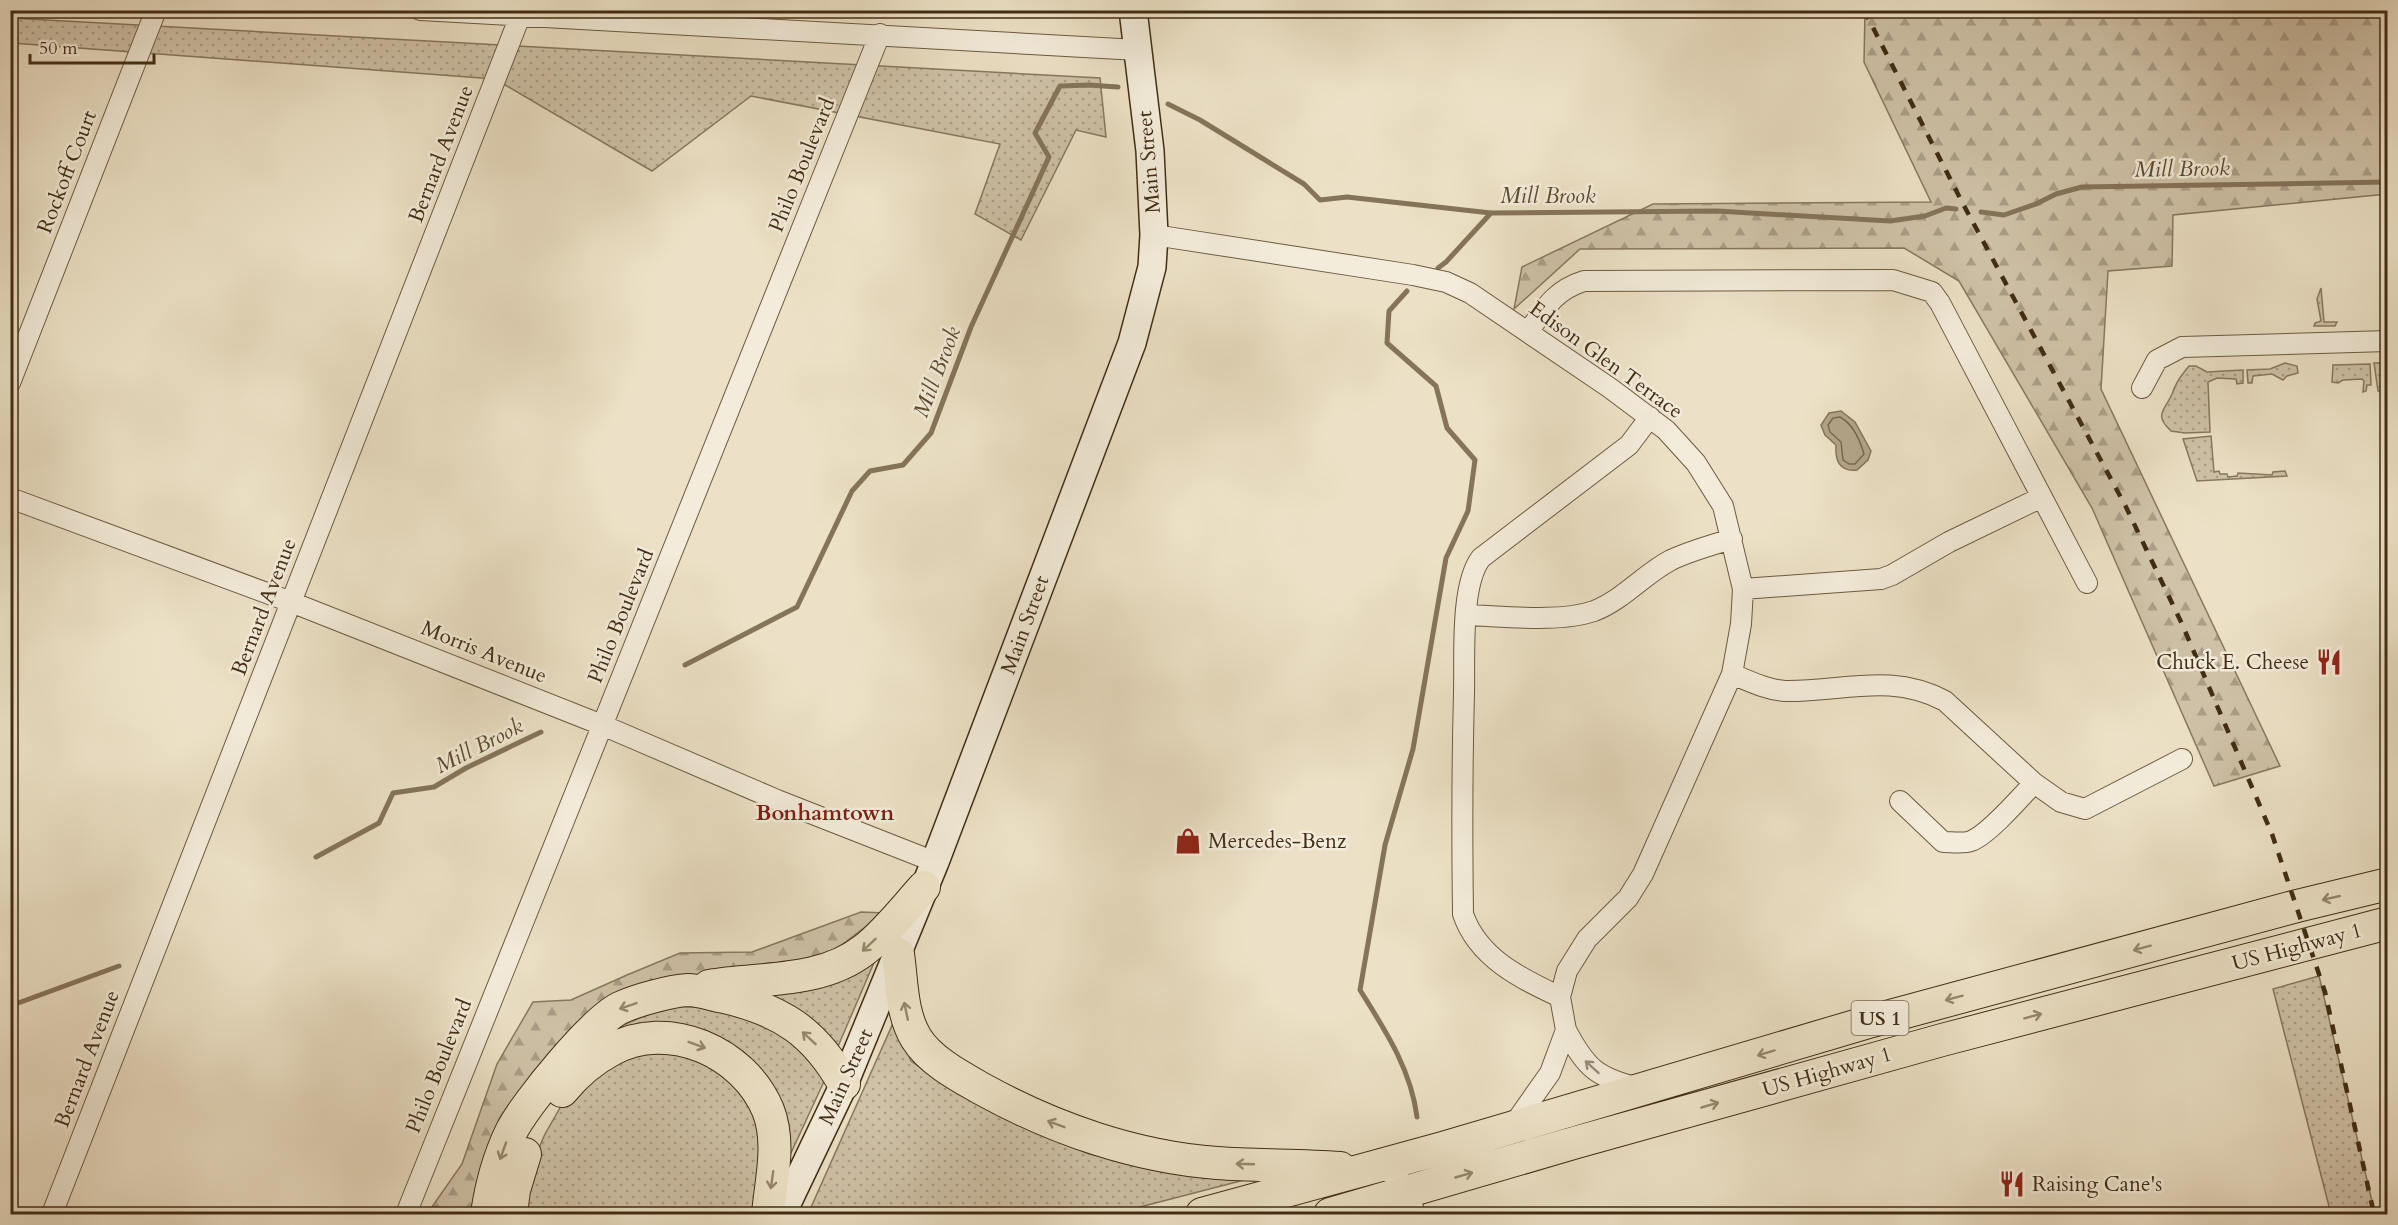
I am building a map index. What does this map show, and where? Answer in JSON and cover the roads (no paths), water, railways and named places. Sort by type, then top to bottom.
[{"type":"highway","points":[[487,1215],[502,1153],[522,1112],[582,1040],[620,1007],[689,990],[814,974],[828,970],[862,951],[929,874]]},
{"type":"highway","name":"US 1","points":[[1202,1215],[1512,1128],[1872,1021],[2297,906],[2388,884]]},
{"type":"highway","name":"US Highway 1","points":[[1412,1203],[1942,1040],[2388,923]]},
{"type":"highway","points":[[897,954],[908,1022],[917,1039],[928,1052],[967,1080],[1036,1116],[1101,1140],[1176,1158],[1217,1163],[1370,1168]]},
{"type":"highway","points":[[689,990],[748,1003],[778,1014],[812,1040],[830,1059],[844,1084]]},
{"type":"highway","points":[[511,1215],[520,1167],[529,1143],[541,1121],[565,1088],[584,1068],[612,1049],[636,1041],[658,1038],[681,1040],[721,1055],[749,1078],[759,1093],[768,1111],[774,1145],[768,1215]]},
{"type":"highway","name":"US 1","points":[[1330,1215],[1412,1203]]},
{"type":"main road","name":"Main Street","points":[[782,1215],[844,1084],[897,954],[1132,343],[1152,267],[1154,235],[1150,151],[1133,10]]},
{"type":"street","name":"Rockoff Court","points":[[10,384],[156,10]]},
{"type":"street","points":[[420,10],[1138,50]]},
{"type":"street","name":"Bernard Avenue","points":[[52,1215],[520,16]]},
{"type":"street","name":"Philo Boulevard","points":[[406,1215],[880,34]]},
{"type":"street","name":"Edison Glen Terrace","points":[[1154,235],[1341,263],[1446,282],[1470,292],[1650,417],[1682,446],[1723,506],[1743,589],[1741,624],[1732,674],[1643,874],[1628,898],[1587,939],[1567,971],[1560,997],[1566,1030],[1578,1053],[1594,1071],[1616,1082],[1645,1089]]},
{"type":"street","points":[[1528,332],[1559,292],[1568,286],[1584,281],[1893,280],[1932,292],[1940,303],[1984,391],[2087,583]]},
{"type":"street","points":[[2142,388],[2157,360],[2182,347],[2388,341]]},
{"type":"street","points":[[1560,997],[1514,974],[1490,955],[1468,928],[1463,914],[1462,771],[1466,615],[1472,576],[1474,566],[1481,558],[1629,445],[1650,417]]},
{"type":"street","points":[[1743,589],[1881,579],[1949,542],[2042,497]]},
{"type":"street","name":"Morris Avenue","points":[[10,498],[291,602],[602,725],[777,800],[929,874]]},
{"type":"street","points":[[1466,615],[1549,617],[1591,612],[1604,607],[1671,560],[1732,539]]},
{"type":"street","points":[[1732,674],[1784,691],[1881,685],[1904,686],[1928,692],[1945,701],[1959,713],[2034,783],[2061,802],[2085,809],[2182,759]]},
{"type":"street","points":[[1900,801],[1943,842],[1970,842],[2000,818],[2034,783]]},
{"type":"street","points":[[1512,1128],[1550,1072],[1566,1030]]},
{"type":"street","points":[[1370,1168],[1391,1171],[1401,1179],[1412,1203]]},
{"type":"water","points":[[1841,411],[1855,422],[1871,451],[1868,460],[1857,470],[1846,469],[1839,464],[1836,445],[1825,435],[1821,425],[1829,413]]},
{"type":"waterway","name":"Mill Brook","points":[[685,665],[797,607],[852,491],[870,471],[903,465],[931,433],[971,327],[1049,157],[1035,133],[1060,86],[1118,87]]},
{"type":"waterway","name":"Mill Brook","points":[[1168,104],[1200,120],[1304,184],[1320,200],[1347,197],[1491,213],[1717,211],[1890,221],[1925,216],[1946,208],[1956,209]]},
{"type":"waterway","name":"Mill Brook","points":[[1981,212],[2004,215],[2056,194],[2082,187],[2388,182]]},
{"type":"waterway","points":[[1438,268],[1491,213]]},
{"type":"waterway","points":[[1407,291],[1389,311],[1387,343],[1436,386],[1447,428],[1475,460],[1468,511],[1446,558],[1413,749],[1385,845],[1360,990],[1396,1050],[1409,1083],[1417,1117]]},
{"type":"waterway","name":"Mill Brook","points":[[316,857],[379,823],[393,793],[434,787],[466,768],[541,732]]},
{"type":"waterway","name":"Mill Brook","points":[[10,1006],[119,966]]},
{"type":"railway","points":[[1864,10],[1962,202],[2126,507],[2182,624],[2272,834],[2325,992],[2374,1214]]},
{"type":"place","name":"Chuck E. Cheese","points":[[2329,662]]},
{"type":"place","name":"Mercedes-Benz","points":[[1188,841]]},
{"type":"place","name":"Raising Cane's","points":[[2012,1184]]},
{"type":"district","name":"Bonhamtown","points":[[825,813]]}]
